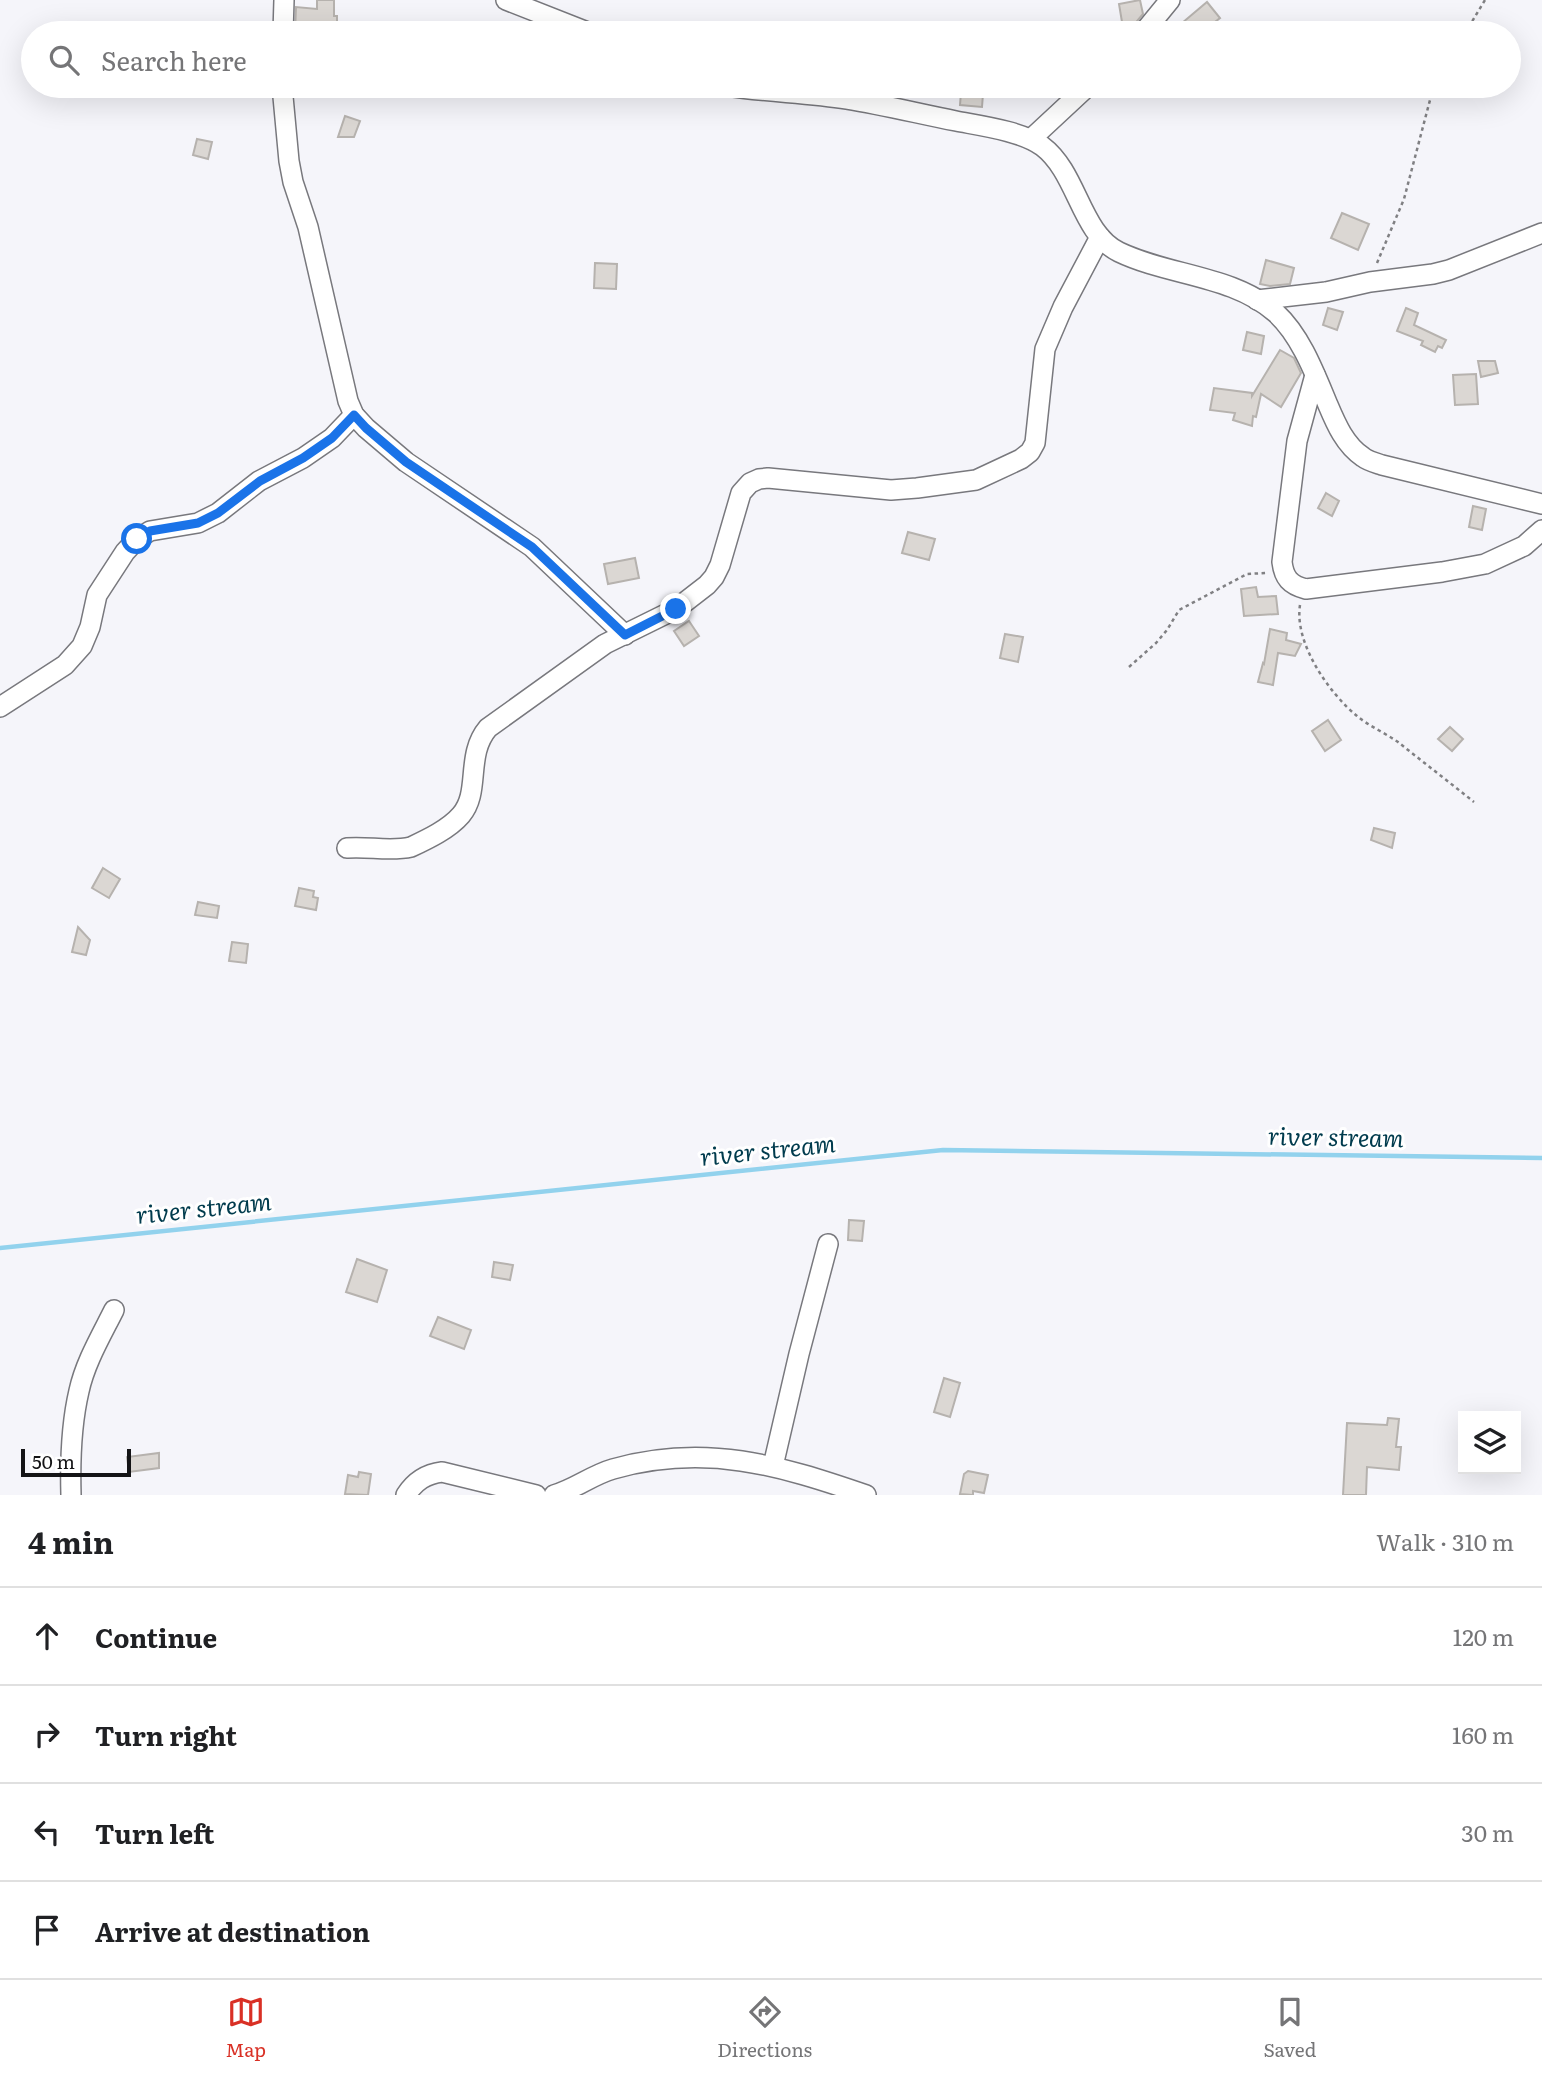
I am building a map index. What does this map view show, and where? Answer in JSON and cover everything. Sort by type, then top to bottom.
[{"type":"street","points":[[283,21],[284,0]]},
{"type":"street","points":[[506,0],[559,21]]},
{"type":"street","points":[[1153,21],[1170,0]]},
{"type":"street","points":[[283,98],[293,182],[308,228],[348,401],[354,415],[406,462],[532,547],[625,635]]},
{"type":"street","points":[[838,98],[1031,139],[1055,159],[1069,178],[1100,237],[1117,251],[1228,287],[1257,300],[1277,314],[1294,335],[1340,432],[1364,458],[1382,465],[1542,504]]},
{"type":"street","points":[[1031,139],[1075,98]]},
{"type":"street","points":[[1257,300],[1326,292],[1449,270],[1542,233]]},
{"type":"street","points":[[347,848],[411,847],[463,814],[469,802],[475,751],[488,728],[605,644],[676,609],[707,585],[720,565],[741,493],[750,483],[768,478],[891,490],[917,488],[976,480],[1030,452],[1035,443],[1045,349],[1063,307],[1100,237]]},
{"type":"street","points":[[1315,375],[1297,441],[1282,562],[1283,573],[1295,586],[1306,589],[1485,564],[1524,546],[1542,530]]},
{"type":"street","points":[[0,707],[65,666],[82,646],[97,595],[125,552],[137,539],[150,531],[198,523],[218,513],[260,481],[303,458],[332,438],[354,415]]},
{"type":"street","points":[[772,1466],[828,1244]]},
{"type":"street","points":[[71,1495],[70,1448],[79,1391],[87,1364],[114,1310]]},
{"type":"street","points":[[554,1495],[612,1469],[694,1456],[772,1466],[866,1495]]},
{"type":"street","points":[[406,1495],[413,1484],[422,1478],[442,1472],[536,1495]]},
{"type":"path","points":[[1472,21],[1485,0]]},
{"type":"path","points":[[1370,282],[1404,199],[1431,98]]},
{"type":"path","points":[[1129,667],[1162,636],[1179,610],[1247,574],[1283,573]]},
{"type":"path","points":[[1306,589],[1300,607],[1301,630],[1326,684],[1358,717],[1394,740],[1474,802]]},
{"type":"building","points":[[317,0],[334,0],[334,16],[337,16],[337,21],[295,21],[296,7],[317,9]]},
{"type":"building","points":[[1140,0],[1143,14],[1137,21],[1122,21],[1119,4]]},
{"type":"building","points":[[1207,2],[1220,18],[1216,21],[1184,21]]},
{"type":"building","points":[[961,98],[983,98],[982,107],[960,105]]},
{"type":"building","points":[[345,116],[360,121],[354,137],[338,137]]},
{"type":"building","points":[[197,139],[212,142],[208,159],[193,155]]},
{"type":"building","points":[[1342,213],[1369,224],[1358,250],[1331,238]]},
{"type":"building","points":[[1266,260],[1294,268],[1290,284],[1260,284]]},
{"type":"building","points":[[595,263],[617,264],[616,289],[594,288]]},
{"type":"building","points":[[1328,308],[1343,312],[1337,330],[1323,325]]},
{"type":"building","points":[[1406,308],[1418,313],[1414,325],[1446,340],[1442,348],[1438,346],[1435,352],[1421,345],[1423,341],[1397,331]]},
{"type":"building","points":[[1247,332],[1264,336],[1261,354],[1243,350]]},
{"type":"building","points":[[1280,350],[1294,358],[1301,373],[1281,407],[1261,394],[1252,426],[1233,420],[1235,413],[1210,410],[1214,388],[1252,393],[1252,396]]},
{"type":"building","points":[[1478,361],[1495,361],[1498,373],[1481,377]]},
{"type":"building","points":[[1476,374],[1478,404],[1455,405],[1453,375]]},
{"type":"building","points":[[1326,493],[1339,501],[1332,516],[1318,508]]},
{"type":"building","points":[[1473,506],[1486,509],[1482,530],[1469,527]]},
{"type":"building","points":[[908,532],[935,539],[929,560],[902,553]]},
{"type":"building","points":[[635,558],[639,578],[608,584],[604,564]]},
{"type":"building","points":[[1256,587],[1258,597],[1276,596],[1278,614],[1244,616],[1241,589]]},
{"type":"building","points":[[689,621],[699,636],[684,646],[674,631]]},
{"type":"building","points":[[1270,629],[1287,633],[1286,640],[1301,644],[1295,656],[1278,653],[1273,685],[1258,682]]},
{"type":"building","points":[[1005,634],[1023,637],[1018,662],[1000,658]]},
{"type":"building","points":[[1328,720],[1341,740],[1325,751],[1312,731]]},
{"type":"building","points":[[1450,727],[1463,739],[1452,751],[1438,739]]},
{"type":"building","points":[[1374,828],[1395,833],[1392,848],[1371,840]]},
{"type":"building","points":[[103,868],[120,879],[109,898],[92,888]]},
{"type":"building","points":[[299,888],[314,891],[313,897],[318,898],[316,910],[295,906]]},
{"type":"building","points":[[198,902],[219,906],[217,918],[195,915]]},
{"type":"building","points":[[78,927],[90,940],[86,955],[72,952]]},
{"type":"building","points":[[232,942],[248,944],[246,963],[229,961]]},
{"type":"building","points":[[849,1220],[864,1221],[862,1241],[848,1240]]},
{"type":"building","points":[[357,1259],[387,1270],[377,1302],[346,1292]]},
{"type":"building","points":[[494,1262],[513,1265],[510,1280],[492,1277]]},
{"type":"building","points":[[438,1317],[471,1330],[464,1349],[430,1336]]},
{"type":"building","points":[[944,1378],[960,1383],[950,1417],[934,1412]]},
{"type":"building","points":[[1388,1418],[1399,1419],[1396,1447],[1401,1447],[1399,1470],[1367,1467],[1366,1495],[1343,1495],[1347,1423],[1387,1425]]},
{"type":"building","points":[[159,1453],[159,1468],[129,1472],[127,1457]]},
{"type":"building","points":[[968,1471],[988,1475],[984,1493],[973,1491],[973,1495],[960,1494],[964,1474]]},
{"type":"building","points":[[359,1472],[371,1474],[368,1495],[345,1494],[348,1475],[358,1477]]},
{"type":"waterway","name":"river stream","points":[[0,1248],[943,1150],[1542,1158]]},
{"type":"route","points":[[137,539],[150,531],[198,523],[218,513],[260,481],[303,458],[332,438],[354,415],[406,462],[532,547],[625,635],[676,609]]}]
